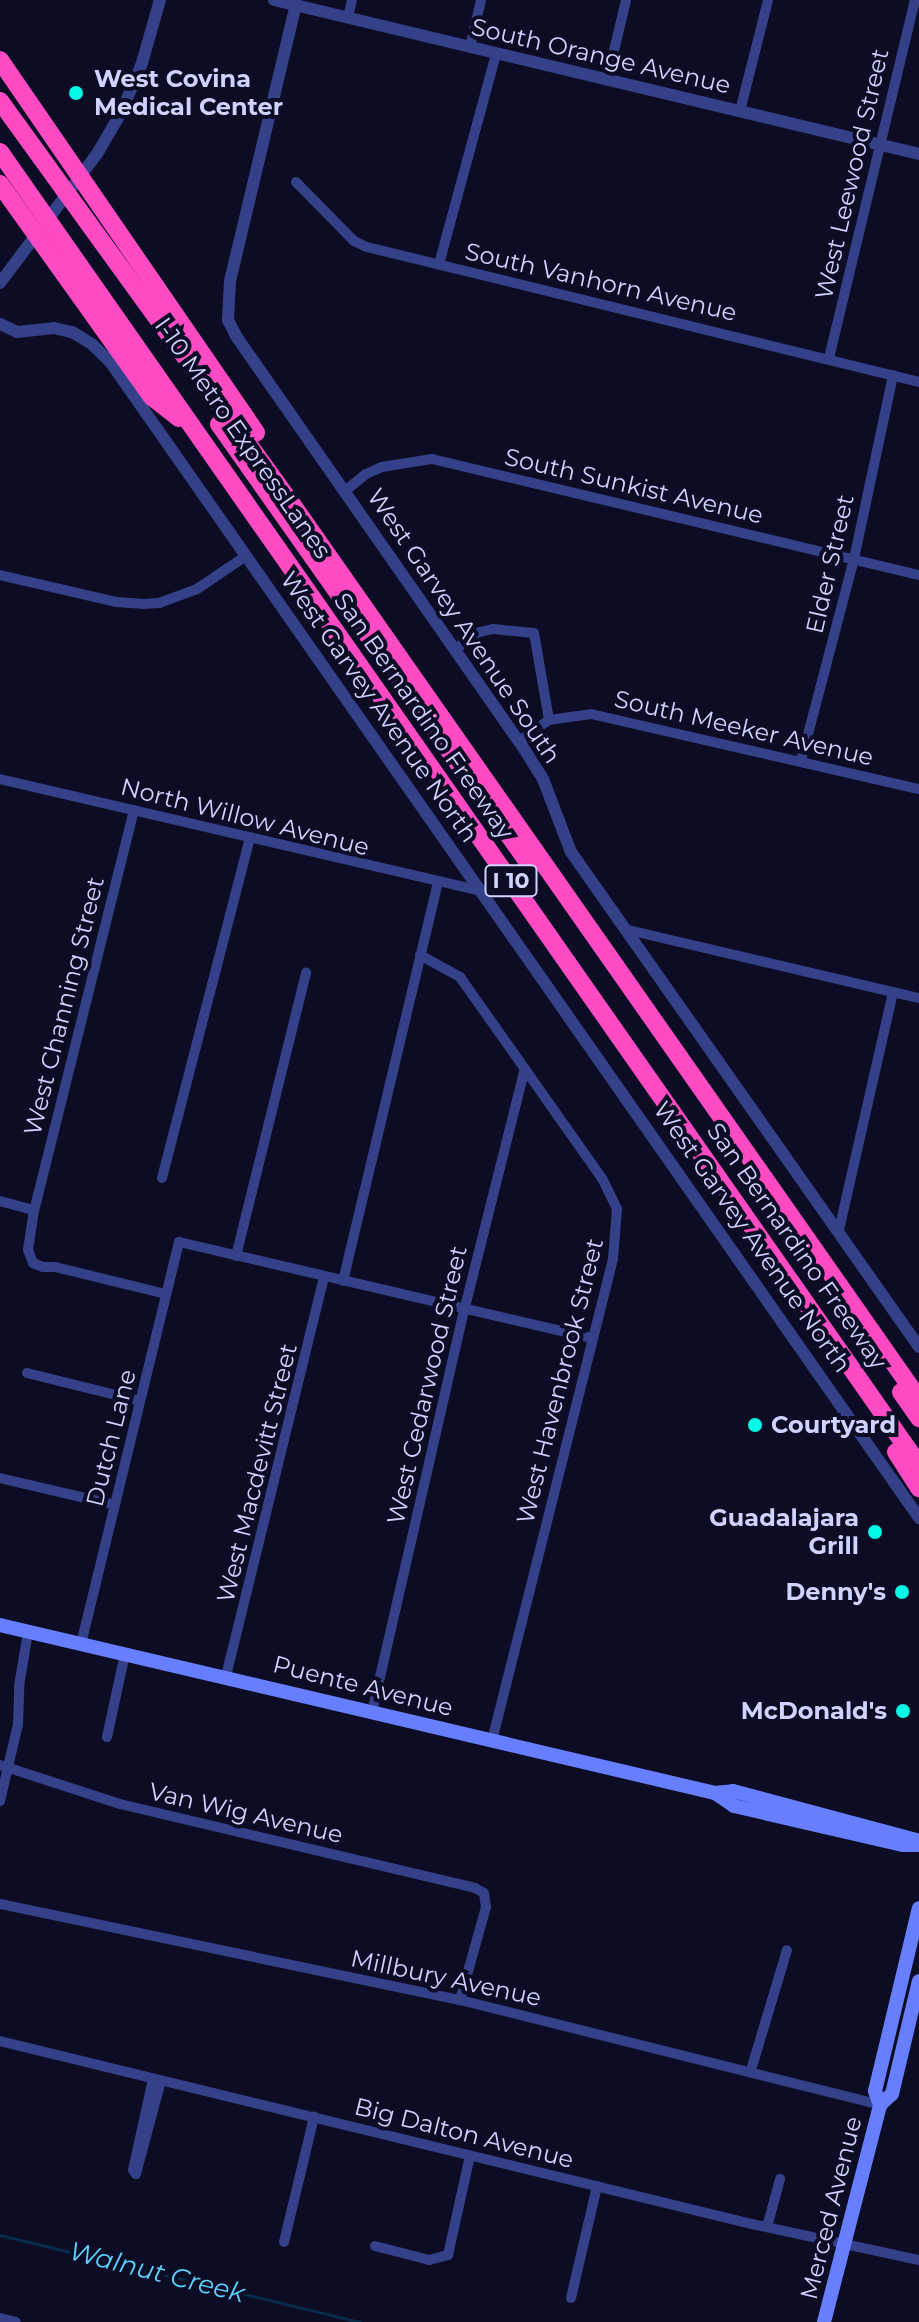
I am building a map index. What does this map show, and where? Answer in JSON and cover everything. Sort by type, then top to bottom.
[{"type":"highway","points":[[0,60],[262,442],[289,500]]},
{"type":"highway","name":"San Bernardino Freeway","points":[[0,101],[289,500],[919,1399]]},
{"type":"highway","name":"San Bernardino Freeway","points":[[0,152],[53,242],[100,292],[191,427],[919,1465]]},
{"type":"highway","points":[[0,184],[36,217]]},
{"type":"highway","points":[[53,242],[152,397],[191,427]]},
{"type":"highway","name":"I-10 Metro ExpressLanes","points":[[126,274],[131,299],[151,328],[919,1418]]},
{"type":"highway","name":"I-10 Metro ExpressLanes","points":[[100,292],[121,307],[919,1443]]},
{"type":"highway","points":[[830,1336],[846,1379],[919,1488]]},
{"type":"main road","name":"Puente Avenue","points":[[0,1625],[715,1793],[733,1791],[919,1843]]},
{"type":"main road","name":"Merced Avenue","points":[[880,2105],[875,2091],[919,1908]]},
{"type":"main road","name":"Merced Avenue","points":[[824,2322],[880,2105],[892,2094],[919,1981]]},
{"type":"street","points":[[0,283],[97,154],[121,113],[142,63],[160,0]]},
{"type":"street","name":"South Orange Avenue","points":[[274,0],[919,154]]},
{"type":"street","points":[[348,17],[352,0]]},
{"type":"street","points":[[470,47],[481,0]]},
{"type":"street","points":[[607,80],[626,0]]},
{"type":"street","points":[[740,111],[768,0]]},
{"type":"street","name":"West Leewood Street","points":[[829,358],[915,0]]},
{"type":"street","name":"West Garvey Avenue South","points":[[296,4],[230,281],[228,320],[245,352],[519,741],[543,779],[571,852],[919,1347]]},
{"type":"street","points":[[439,264],[496,54]]},
{"type":"street","name":"South Vanhorn Avenue","points":[[296,182],[354,241],[367,247],[919,382]]},
{"type":"street","name":"West Garvey Avenue North","points":[[0,324],[17,332],[54,328],[72,332],[92,344],[114,367],[919,1518]]},
{"type":"street","name":"Elder Street","points":[[801,761],[854,559],[893,375]]},
{"type":"street","name":"South Sunkist Avenue","points":[[345,491],[366,474],[382,467],[432,459],[919,575]]},
{"type":"street","points":[[0,575],[116,602],[159,603],[197,589],[246,556]]},
{"type":"street","points":[[456,651],[467,638],[493,629],[534,633],[549,720]]},
{"type":"street","name":"South Meeker Avenue","points":[[519,741],[549,720],[591,714],[919,789]]},
{"type":"street","name":"North Willow Avenue","points":[[0,779],[482,891]]},
{"type":"street","name":"West Channing Street","points":[[134,810],[34,1210],[28,1250],[33,1263],[166,1294]]},
{"type":"street","points":[[162,1178],[250,837]]},
{"type":"street","points":[[343,1281],[438,883]]},
{"type":"street","points":[[624,929],[919,998]]},
{"type":"street","name":"West Havenbrook Street","points":[[420,955],[460,977],[602,1178],[617,1209],[613,1259],[492,1740]]},
{"type":"street","points":[[306,973],[236,1256],[591,1338]]},
{"type":"street","points":[[839,1230],[893,992]]},
{"type":"street","name":"West Cedarwood Street","points":[[372,1712],[464,1311],[525,1069]]},
{"type":"street","points":[[0,1201],[34,1210]]},
{"type":"street","name":"Dutch Lane","points":[[81,1644],[179,1242],[236,1256]]},
{"type":"street","name":"West Macdevitt Street","points":[[226,1676],[324,1278]]},
{"type":"street","points":[[27,1373],[140,1401]]},
{"type":"street","points":[[0,1478],[115,1505]]},
{"type":"street","points":[[0,1801],[28,1632]]},
{"type":"street","points":[[107,1737],[125,1654]]},
{"type":"street","name":"Van Wig Avenue","points":[[5,1766],[120,1804],[475,1888],[484,1893],[486,1907],[460,2000]]},
{"type":"street","name":"Millbury Avenue","points":[[0,1904],[460,2000],[751,2070],[880,2105]]},
{"type":"street","points":[[751,2070],[787,1950]]},
{"type":"street","name":"Big Dalton Avenue","points":[[0,2041],[767,2227],[919,2260]]},
{"type":"street","points":[[157,2080],[140,2168],[135,2174],[157,2080]]},
{"type":"street","points":[[284,2242],[314,2117]]},
{"type":"street","points":[[375,2246],[429,2260],[448,2255],[470,2156]]},
{"type":"street","points":[[767,2227],[780,2179]]},
{"type":"street","points":[[571,2298],[597,2186]]},
{"type":"street","points":[[0,2318],[16,2322]]},
{"type":"waterway","name":"Walnut Creek","points":[[0,2235],[360,2322]]},
{"type":"place","name":"West Covina Medical Center","points":[[76,93]]},
{"type":"place","name":"Courtyard","points":[[755,1425]]},
{"type":"place","name":"Guadalajara Grill","points":[[875,1532]]},
{"type":"place","name":"Denny's","points":[[902,1592]]},
{"type":"place","name":"McDonald's","points":[[903,1711]]}]
